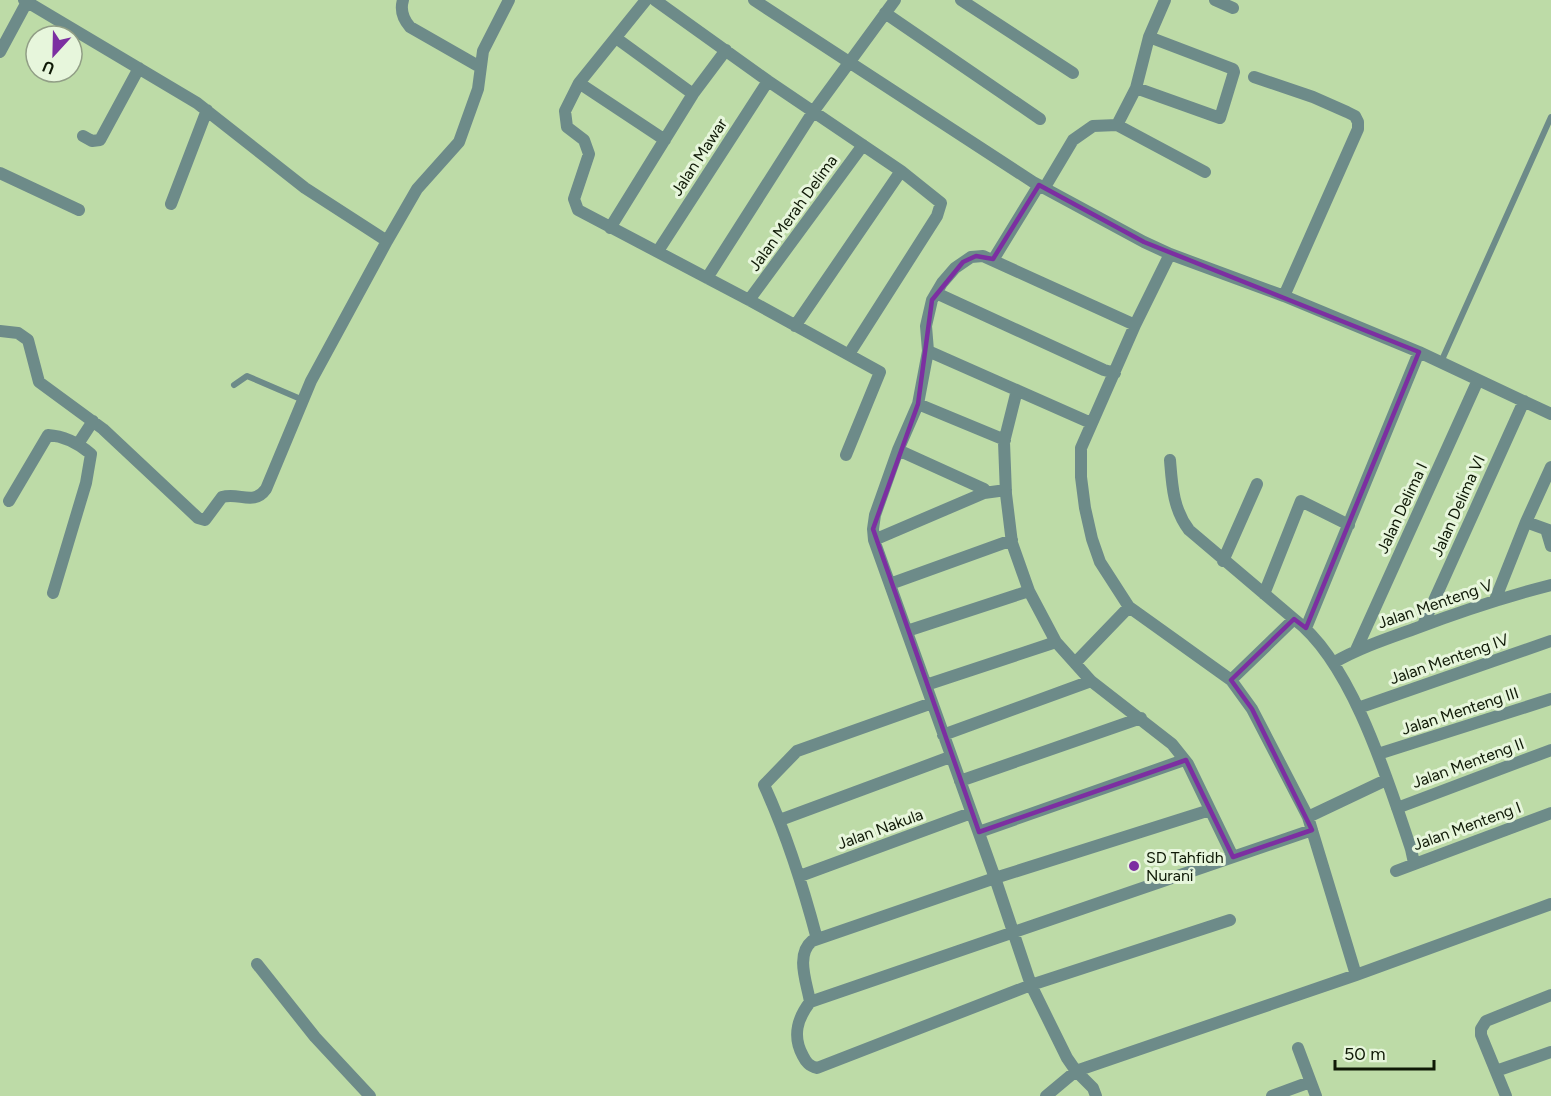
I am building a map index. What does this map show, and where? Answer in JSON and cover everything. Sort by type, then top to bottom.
[{"type":"street","points":[[403,0],[404,21],[410,27],[480,67]]},
{"type":"street","points":[[0,331],[18,333],[28,340],[39,382],[93,421],[198,518],[205,520],[226,495],[251,499],[262,494],[322,358],[417,189],[459,142],[478,89],[483,51],[509,0]]},
{"type":"street","points":[[646,0],[579,83],[565,111],[567,127],[584,140],[589,154],[574,200],[578,210],[872,366],[879,372],[846,455]]},
{"type":"street","points":[[655,0],[768,81],[901,171],[941,203],[939,211],[849,354]]},
{"type":"street","points":[[753,0],[1005,165],[1144,242],[1170,254],[1284,296],[1419,352],[1551,414]]},
{"type":"street","points":[[707,278],[813,112],[895,0]]},
{"type":"street","points":[[961,0],[1072,74]]},
{"type":"street","points":[[1117,125],[1137,88],[1149,37],[1165,0]]},
{"type":"street","points":[[1215,0],[1233,8]]},
{"type":"street","points":[[0,52],[26,1],[175,88],[207,110],[305,189],[387,242]]},
{"type":"street","points":[[885,13],[1040,119]]},
{"type":"street","points":[[1137,88],[1220,118],[1234,72],[1234,69],[1149,37]]},
{"type":"street","points":[[616,38],[693,94]]},
{"type":"street","points":[[610,228],[693,94],[726,50]]},
{"type":"street","points":[[83,136],[92,141],[100,140],[139,68]]},
{"type":"street","points":[[1254,77],[1330,104],[1355,116],[1358,122],[1358,129],[1350,149],[1284,296]]},
{"type":"street","name":"Jalan Mawar","points":[[658,251],[768,81]]},
{"type":"street","points":[[579,83],[665,140]]},
{"type":"street","points":[[171,204],[207,110]]},
{"type":"street","points":[[993,260],[1039,185],[1073,140],[1093,126],[1117,125],[1205,172]]},
{"type":"street","name":"Jalan Merah Delima","points":[[749,300],[863,145]]},
{"type":"street","points":[[795,326],[901,171]]},
{"type":"street","points":[[0,173],[79,210]]},
{"type":"street","points":[[1170,254],[1135,325],[1081,448],[1081,477],[1092,538],[1100,561],[1129,607],[1231,680],[1252,710],[1308,817],[1356,975]]},
{"type":"street","points":[[1096,1096],[1093,1088],[1067,1058],[1032,985],[874,540],[873,529],[898,450],[918,404],[928,351],[926,326],[936,293],[947,276],[971,257],[983,256],[993,260],[1135,325]]},
{"type":"street","points":[[936,293],[1115,374]]},
{"type":"street","points":[[928,351],[1091,423]]},
{"type":"street","points":[[1306,628],[1419,352]]},
{"type":"street","name":"Jalan Delima I","points":[[1356,650],[1478,381]]},
{"type":"street","points":[[1017,390],[1005,440],[1006,490],[1012,540],[1029,591],[1056,642],[1091,681],[1172,744],[1184,760],[1233,856]]},
{"type":"street","name":"Jalan Delima VI","points":[[1423,625],[1524,401]]},
{"type":"street","points":[[918,404],[1005,440]]},
{"type":"street","points":[[78,444],[93,421]]},
{"type":"street","points":[[9,501],[48,435],[59,436],[78,444],[91,454],[53,593]]},
{"type":"street","points":[[898,450],[984,489],[984,493]]},
{"type":"street","points":[[1170,460],[1174,502],[1182,521],[1189,530],[1223,561],[1306,628],[1333,663],[1358,708],[1378,754],[1414,863]]},
{"type":"street","points":[[1495,600],[1526,522],[1550,470]]},
{"type":"street","points":[[1223,561],[1257,484]]},
{"type":"street","points":[[874,540],[984,493],[1006,490]]},
{"type":"street","points":[[1264,594],[1301,501],[1349,525]]},
{"type":"street","points":[[1526,522],[1548,530],[1551,546]]},
{"type":"street","points":[[890,584],[1012,540]]},
{"type":"street","name":"Jalan Menteng V","points":[[1333,663],[1356,650],[1423,625],[1495,600],[1551,585]]},
{"type":"street","points":[[907,631],[1029,591]]},
{"type":"street","points":[[1075,663],[1129,607]]},
{"type":"street","points":[[1231,680],[1294,619]]},
{"type":"street","name":"Jalan Menteng IV","points":[[1358,708],[1551,641]]},
{"type":"street","points":[[926,685],[1056,642]]},
{"type":"street","points":[[943,735],[1091,681]]},
{"type":"street","name":"Jalan Menteng III","points":[[1378,754],[1551,699]]},
{"type":"street","points":[[818,939],[800,876],[764,784],[797,750],[932,703]]},
{"type":"street","points":[[960,781],[1141,718]]},
{"type":"street","name":"Jalan Menteng II","points":[[1397,808],[1551,750]]},
{"type":"street","points":[[780,820],[950,757]]},
{"type":"street","points":[[979,832],[1184,760]]},
{"type":"street","points":[[1308,817],[1386,780]]},
{"type":"street","points":[[810,1002],[802,958],[806,946],[818,939],[995,878],[1210,810]]},
{"type":"street","name":"Jalan Nakula","points":[[800,876],[971,813]]},
{"type":"street","name":"Jalan Menteng I","points":[[1396,870],[1551,813]]},
{"type":"street","points":[[1230,920],[1032,985],[817,1068],[806,1062],[797,1045],[799,1020],[810,1002],[1312,830]]},
{"type":"street","points":[[1046,1096],[1076,1071],[1356,975],[1551,904]]},
{"type":"street","points":[[257,964],[315,1036],[370,1096]]},
{"type":"street","points":[[1506,1096],[1481,1035],[1483,1025],[1486,1021],[1551,995]]},
{"type":"street","points":[[1298,1048],[1316,1096]]},
{"type":"street","points":[[1496,1071],[1551,1052]]},
{"type":"street","points":[[1272,1096],[1310,1082]]},
{"type":"lane","points":[[1441,362],[1551,117]]},
{"type":"lane","points":[[234,385],[247,376],[303,400]]},
{"type":"highlighted area","points":[[1039,185],[1144,242],[1419,352],[1306,628],[1294,619],[1231,680],[1252,709],[1312,830],[1233,857],[1186,760],[979,832],[873,529],[918,404],[932,300],[963,262],[976,256],[993,259]]},
{"type":"place","name":"SD Tahfidh Nurani","points":[[1134,866]]}]
